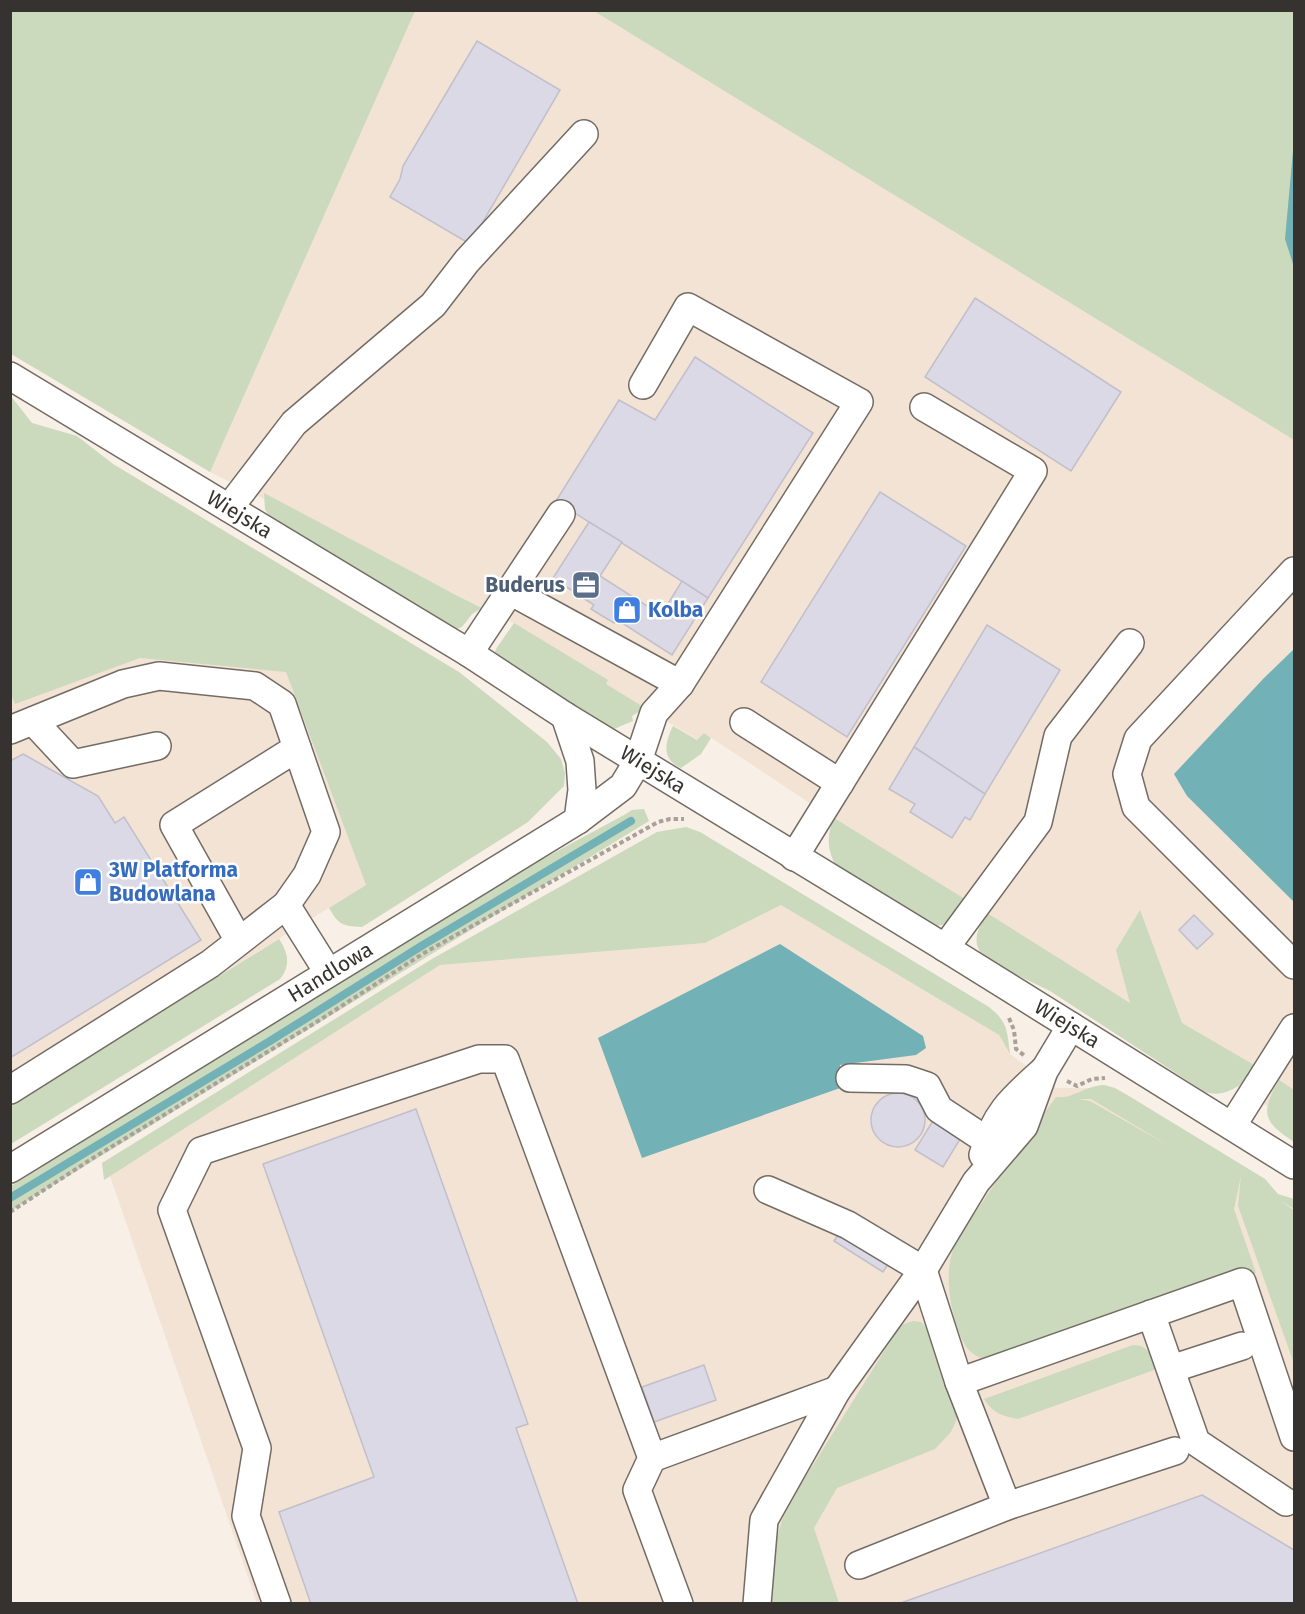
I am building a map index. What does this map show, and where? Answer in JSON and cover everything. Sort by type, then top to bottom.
[{"type":"street","points":[[229,508],[294,423],[433,305],[467,261],[585,134]]},
{"type":"street","name":"Handlowa","points":[[10,1169],[578,820],[623,786],[638,761],[654,713],[680,684],[859,402],[688,307],[643,385]]},
{"type":"street","name":"Wiejska","points":[[10,376],[469,653],[566,717],[945,948],[1294,1166]]},
{"type":"street","points":[[794,857],[1033,471],[924,407]]},
{"type":"street","points":[[469,653],[561,514]]},
{"type":"street","points":[[1294,571],[1138,739],[1127,774],[1136,807],[1294,965]]},
{"type":"street","points":[[510,591],[680,684]]},
{"type":"street","points":[[945,948],[1038,822],[1058,736],[1131,643]]},
{"type":"street","points":[[10,1090],[210,964],[286,905],[307,875],[326,832],[282,704],[255,686],[159,676],[123,684],[22,726]]},
{"type":"street","points":[[566,717],[580,761],[582,790],[578,820]]},
{"type":"street","points":[[744,722],[840,783]]},
{"type":"street","points":[[22,726],[73,764],[157,746]]},
{"type":"street","points":[[239,941],[174,825],[297,748]]},
{"type":"street","points":[[286,905],[328,972]]},
{"type":"street","points":[[757,1604],[764,1520],[837,1390],[923,1270],[976,1182],[1024,1126],[1044,1071],[1071,1026]]},
{"type":"street","points":[[1232,1126],[1294,1028]]},
{"type":"street","points":[[277,1604],[246,1516],[257,1448],[172,1210],[201,1151],[479,1059],[505,1059],[652,1458]]},
{"type":"street","points":[[976,1182],[986,1140],[992,1128],[1010,1101],[1044,1071]]},
{"type":"street","points":[[850,1078],[906,1079],[927,1086],[939,1109],[986,1140]]},
{"type":"street","points":[[768,1190],[848,1225],[923,1270],[960,1382],[1007,1506]]},
{"type":"street","points":[[960,1382],[1242,1282],[1294,1437]]},
{"type":"street","points":[[1151,1314],[1196,1442],[1286,1502]]},
{"type":"street","points":[[1171,1369],[1242,1346]]},
{"type":"street","points":[[679,1604],[637,1490],[652,1458],[837,1390]]},
{"type":"street","points":[[859,1565],[1007,1506],[1175,1451]]},
{"type":"path","points":[[10,1212],[108,1148],[315,1023],[424,952],[664,819]]},
{"type":"shaded area","points":[[415,11],[594,11],[1294,440],[1294,1124],[704,733],[698,740],[645,708],[619,724],[513,623],[210,472]]},
{"type":"shaded area","points":[[140,658],[248,666],[286,672],[366,885],[11,1104],[10,692],[15,703]]},
{"type":"shaded area","points":[[781,905],[999,1035],[1010,1054],[1056,1088],[1098,1088],[1242,1177],[1238,1206],[1294,1364],[1294,1603],[257,1603],[110,1176],[440,965],[705,943]]},
{"type":"green space","points":[[11,10],[415,11],[210,472],[11,354]]},
{"type":"green space","points":[[594,11],[1294,11],[1294,440]]},
{"type":"green space","points":[[10,395],[32,423],[77,436],[113,464],[459,672],[547,742],[561,759],[565,773],[564,786],[528,822],[362,927],[350,926],[342,924],[329,908],[366,885],[286,672],[140,658],[15,704],[10,692]]},
{"type":"green space","points":[[264,493],[482,608],[472,614],[462,627],[453,630],[270,518],[265,509]]},
{"type":"green space","points":[[514,623],[608,680],[606,684],[645,708],[632,716],[633,721],[614,729],[605,728],[494,655]]},
{"type":"green space","points":[[673,726],[697,740],[704,733],[711,738],[701,754],[681,768],[670,760],[666,750]]},
{"type":"green space","points":[[644,809],[649,821],[11,1211],[11,1186],[487,889],[632,810]]},
{"type":"green space","points":[[834,818],[968,901],[953,922],[933,927],[837,868],[829,843]]},
{"type":"green space","points":[[686,827],[700,832],[989,1007],[1000,1017],[1006,1028],[1010,1054],[999,1035],[781,905],[705,943],[440,965],[104,1180],[102,1163],[432,959],[657,832]]},
{"type":"green space","points":[[1140,910],[1182,1023],[1261,1069],[1235,1088],[1214,1094],[1205,1092],[1050,991],[988,961],[982,955],[977,943],[980,926],[987,913],[1130,1003],[1116,950]]},
{"type":"green space","points":[[279,939],[287,959],[286,969],[280,979],[11,1144],[11,1104]]},
{"type":"green space","points":[[1279,1080],[1294,1090],[1294,1142],[1276,1128],[1268,1116],[1269,1101]]},
{"type":"green space","points":[[1097,1086],[1115,1088],[1129,1096],[1265,1179],[1278,1194],[1294,1199],[1294,1209],[1279,1200],[1294,1210],[1294,1364],[1238,1206],[1241,1176],[1234,1209],[1256,1273],[1001,1362],[973,1354],[965,1344],[955,1319],[949,1287],[950,1265],[957,1239],[1056,1097],[1068,1096]],"holes":[[[1079,1099],[1091,1099],[1171,1147],[1090,1101]]]},
{"type":"green space","points":[[913,1321],[921,1322],[928,1329],[958,1410],[951,1432],[935,1449],[837,1488],[814,1528],[839,1603],[766,1604],[768,1564],[783,1518],[800,1486],[898,1329]]},
{"type":"green space","points":[[1133,1345],[1146,1349],[1157,1369],[1018,1419],[998,1413],[984,1399]]},
{"type":"water","points":[[1294,140],[1294,267],[1285,239]]},
{"type":"water","points":[[1294,649],[1294,902],[1187,796],[1174,774]]},
{"type":"water","points":[[780,944],[923,1036],[926,1048],[916,1055],[840,1065],[843,1087],[642,1158],[598,1038]]},
{"type":"building","points":[[477,41],[560,90],[470,244],[390,197],[400,179],[403,166]]},
{"type":"building","points":[[975,298],[1121,392],[1071,471],[925,377]]},
{"type":"building","points":[[695,357],[813,433],[708,598],[556,501],[619,400],[655,420]]},
{"type":"building","points":[[880,492],[966,546],[847,737],[761,682]]},
{"type":"building","points":[[589,522],[622,542],[600,576],[661,615],[682,581],[708,598],[672,655],[616,619],[614,623],[591,609],[594,605],[553,578]]},
{"type":"building","points":[[987,625],[1060,670],[985,794],[914,747]]},
{"type":"building","points":[[914,747],[985,794],[970,820],[965,817],[952,838],[910,812],[915,804],[889,789]]},
{"type":"building","name":"3W Platforma Budowlana","points":[[23,754],[98,796],[115,823],[124,817],[201,940],[10,1058],[10,761]]},
{"type":"building","points":[[1194,915],[1213,934],[1197,949],[1179,930]]},
{"type":"building","points":[[898,1093],[908,1095],[917,1101],[923,1110],[925,1120],[923,1130],[917,1139],[908,1145],[898,1147],[888,1145],[879,1139],[873,1130],[871,1120],[873,1110],[879,1101],[888,1095]]},
{"type":"building","points":[[416,1109],[528,1424],[516,1428],[578,1604],[311,1604],[279,1512],[374,1477],[263,1164]]},
{"type":"building","points":[[934,1119],[962,1136],[943,1167],[915,1150]]},
{"type":"building","points":[[840,1232],[889,1263],[883,1272],[834,1241]]},
{"type":"building","points":[[704,1365],[716,1400],[654,1422],[642,1387]]},
{"type":"building","points":[[1202,1495],[1294,1550],[1294,1604],[898,1604]]},
{"type":"waterway","points":[[10,1198],[270,1041],[423,945],[631,821]]},
{"type":"place","name":"Buderus","points":[[586,585]]},
{"type":"place","name":"Kolba","points":[[627,610]]},
{"type":"place","name":"3W Platforma Budowlana","points":[[88,882]]}]
